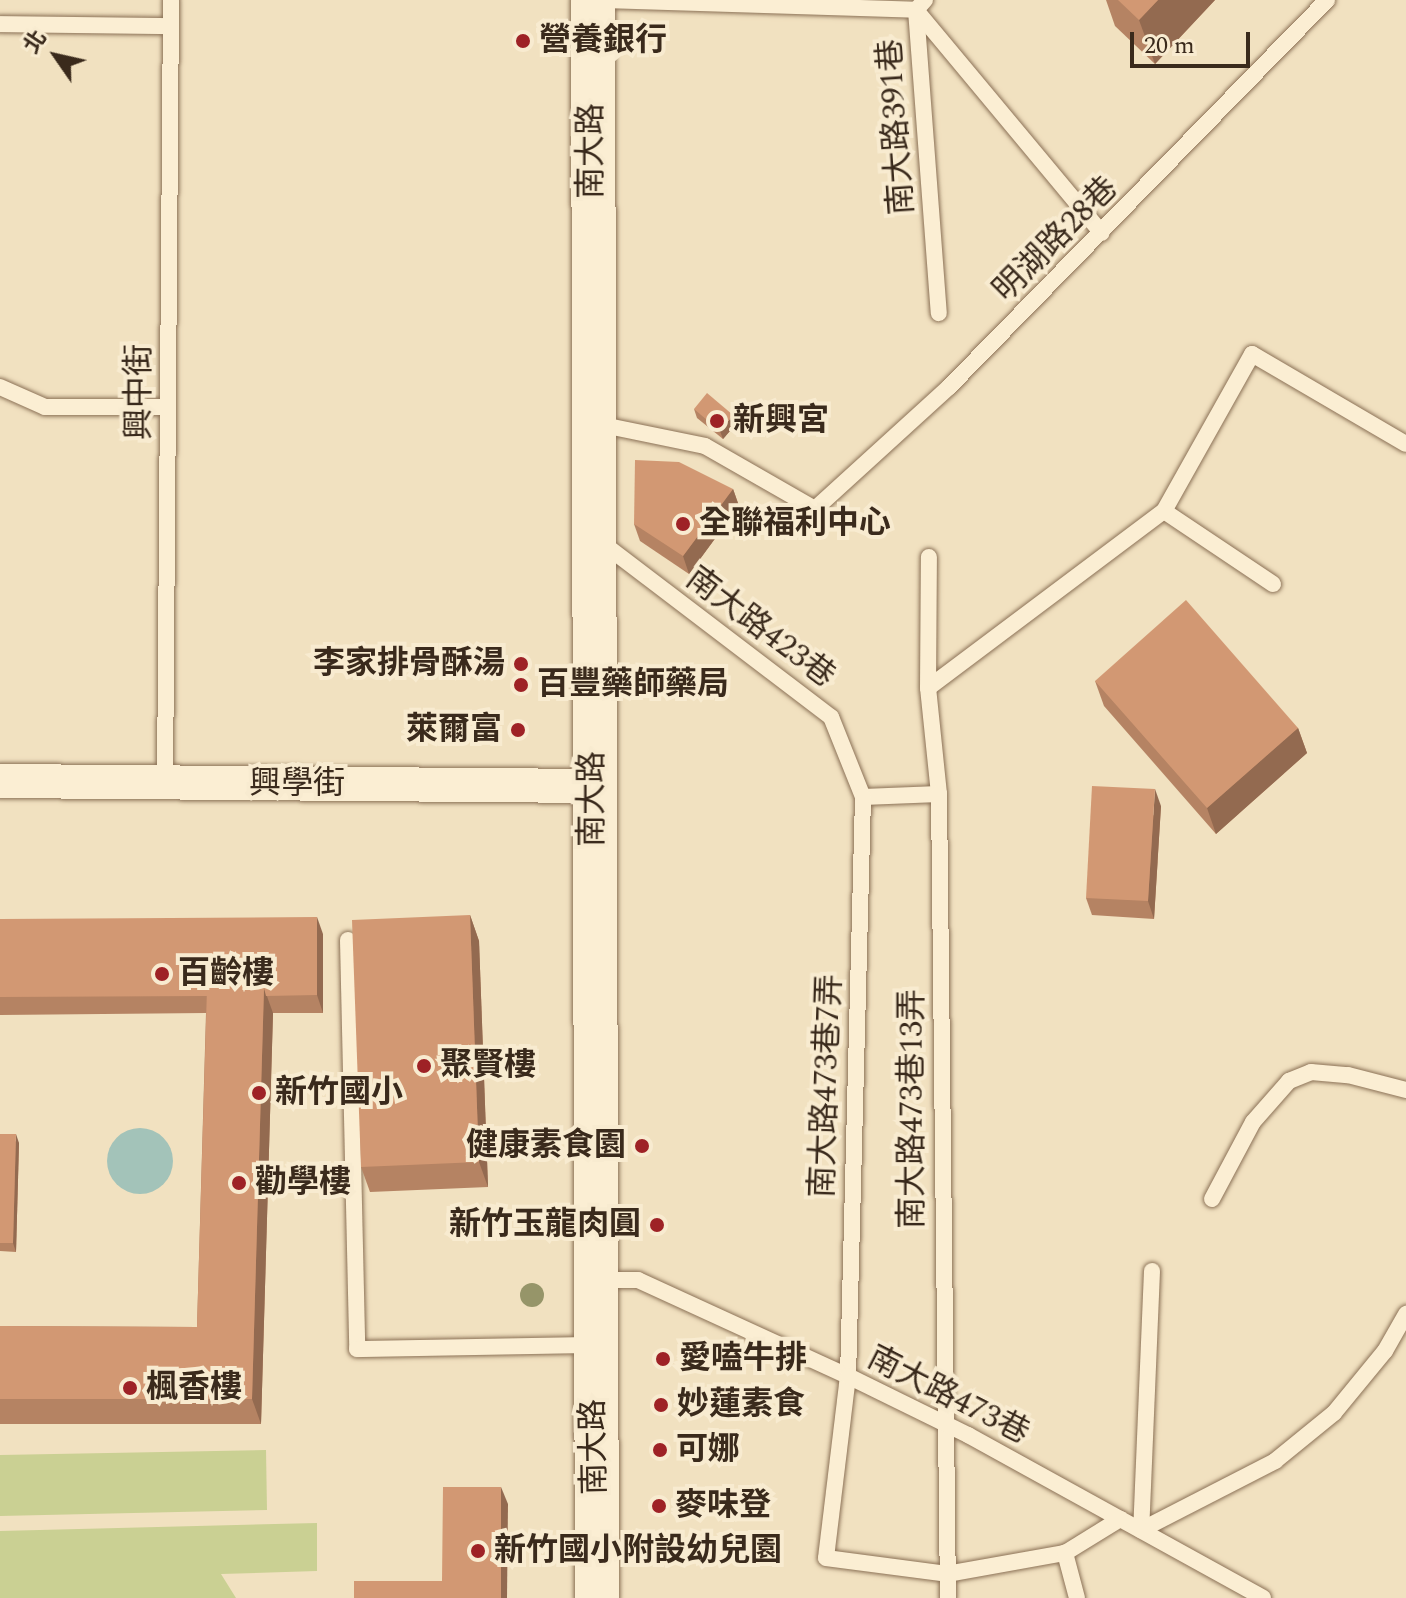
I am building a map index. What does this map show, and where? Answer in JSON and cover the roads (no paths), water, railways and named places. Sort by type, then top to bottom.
[{"type":"main road","name":"南大路","points":[[593,0],[597,1598]]},
{"type":"street","name":"興學街","points":[[0,781],[593,786]]},
{"type":"lane","name":"興中街","points":[[165,783],[171,0]]},
{"type":"lane","name":"南大路391巷","points":[[604,0],[921,5],[939,313]]},
{"type":"lane","name":"明湖路28巷","points":[[592,423],[705,446],[815,509],[949,387],[1327,0]]},
{"type":"lane","points":[[921,5],[1102,233]]},
{"type":"lane","points":[[0,24],[171,26]]},
{"type":"lane","points":[[928,688],[1164,511],[1252,354],[1406,444]]},
{"type":"lane","points":[[0,387],[45,407],[168,407]]},
{"type":"lane","points":[[1164,511],[1273,584]]},
{"type":"lane","name":"南大路423巷","points":[[593,537],[831,717],[863,797]]},
{"type":"lane","points":[[863,797],[939,794],[928,688],[929,557]]},
{"type":"lane","name":"南大路473巷13弄","points":[[939,794],[943,1423],[948,1598]]},
{"type":"lane","name":"南大路473巷7弄","points":[[863,797],[848,1376],[826,1558],[947,1574]]},
{"type":"lane","points":[[348,940],[357,1349],[594,1345]]},
{"type":"lane","points":[[1212,1199],[1253,1122],[1289,1081],[1311,1072],[1348,1075],[1406,1090]]},
{"type":"lane","points":[[1152,1271],[1141,1530],[1275,1461],[1299,1442],[1334,1413],[1385,1351],[1406,1314]]},
{"type":"lane","name":"南大路473巷","points":[[595,1280],[638,1280],[848,1376],[943,1423],[1263,1598]]},
{"type":"lane","points":[[947,1574],[1065,1553],[1120,1519]]},
{"type":"lane","points":[[1065,1553],[1077,1598]]},
{"type":"water","points":[[140,1128],[163,1138],[173,1161],[163,1184],[140,1194],[117,1184],[107,1161],[117,1138]]},
{"type":"place","name":"營養銀行","points":[[523,41]]},
{"type":"place","name":"新興宮","points":[[717,421]]},
{"type":"place","name":"全聯福利中心","points":[[683,524]]},
{"type":"place","name":"李家排骨酥湯","points":[[521,664]]},
{"type":"place","name":"百豐藥師藥局","points":[[521,685]]},
{"type":"place","name":"萊爾富","points":[[518,730]]},
{"type":"place","name":"百齡樓","points":[[162,974]]},
{"type":"place","name":"聚賢樓","points":[[424,1066]]},
{"type":"place","name":"新竹國小","points":[[259,1093]]},
{"type":"place","name":"健康素食園","points":[[642,1146]]},
{"type":"place","name":"勸學樓","points":[[239,1183]]},
{"type":"place","name":"新竹玉龍肉圓","points":[[657,1225]]},
{"type":"place","name":"愛嗑牛排","points":[[663,1359]]},
{"type":"place","name":"楓香樓","points":[[130,1388]]},
{"type":"place","name":"妙蓮素食","points":[[661,1405]]},
{"type":"place","name":"可娜","points":[[660,1450]]},
{"type":"place","name":"麥味登","points":[[659,1506]]},
{"type":"place","name":"新竹國小附設幼兒園","points":[[478,1551]]}]
